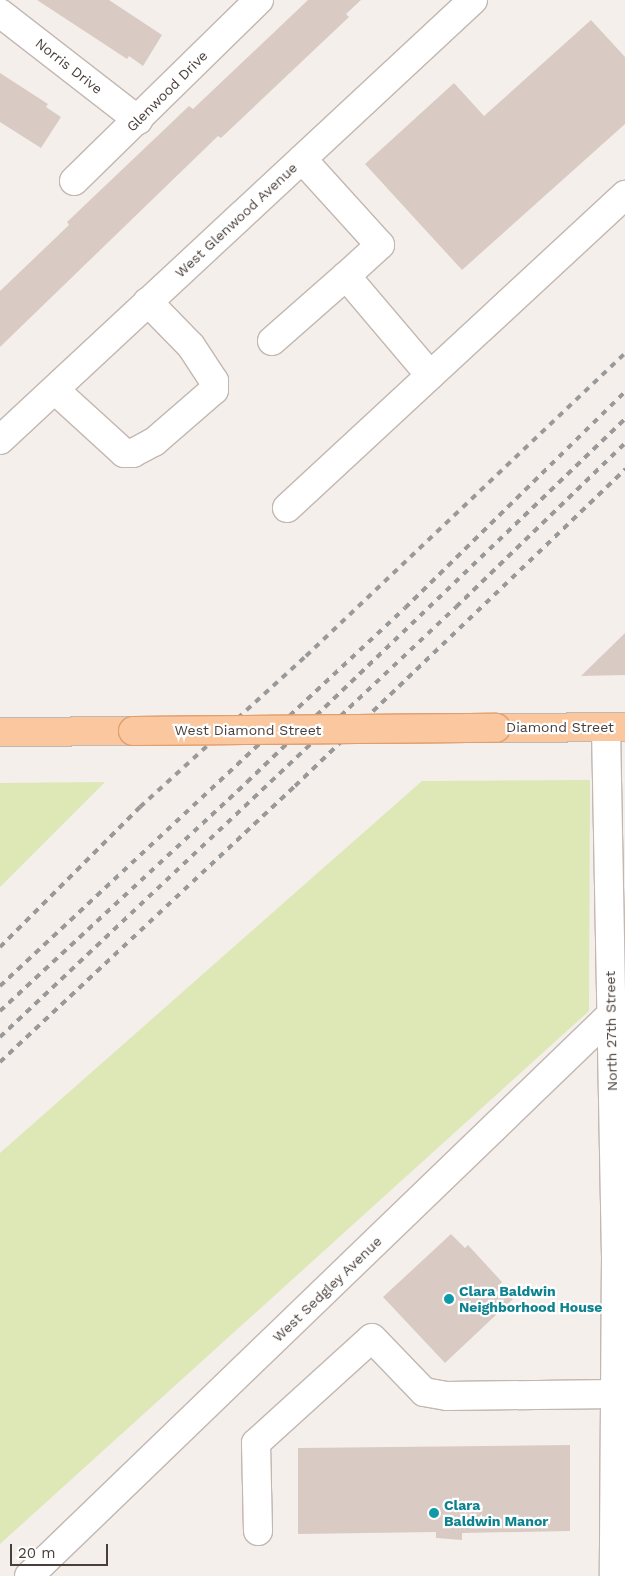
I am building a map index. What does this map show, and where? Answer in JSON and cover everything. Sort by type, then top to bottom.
[{"type":"main road","name":"Diamond Street","points":[[496,728],[616,727]]},
{"type":"main road","name":"West Diamond Street","points":[[0,732],[496,728]]},
{"type":"street","name":"Glenwood Drive","points":[[74,181],[260,0]]},
{"type":"street","name":"West Glenwood Avenue","points":[[0,440],[473,0]]},
{"type":"street","name":"Norris Drive","points":[[0,13],[138,120]]},
{"type":"street","points":[[272,341],[380,245],[302,159]]},
{"type":"street","points":[[287,508],[625,195]]},
{"type":"street","points":[[346,276],[430,375]]},
{"type":"street","points":[[55,390],[124,453],[133,453],[154,442],[214,390],[214,381],[191,346],[148,302]]},
{"type":"street","name":"North 27th Street","points":[[614,1576],[615,1394],[620,1257],[616,727]]},
{"type":"street","name":"West Sedgley Avenue","points":[[29,1576],[618,1008]]},
{"type":"street","points":[[258,1531],[256,1443],[372,1338],[424,1392],[446,1396],[615,1394]]},
{"type":"green space","points":[[590,780],[589,1011],[0,1544],[0,1153],[422,781]]},
{"type":"green space","points":[[105,782],[0,887],[0,783]]},
{"type":"building","points":[[37,0],[109,0],[162,35],[143,66],[129,56],[127,59]]},
{"type":"building","points":[[308,0],[361,0],[346,14],[349,17],[221,138],[218,136],[0,347],[0,291],[69,225],[67,222],[189,106],[193,109]]},
{"type":"building","points":[[591,20],[625,57],[625,124],[462,270],[365,164],[454,83],[484,116]]},
{"type":"building","points":[[0,73],[48,104],[46,107],[61,117],[41,148],[0,122]]},
{"type":"building","points":[[625,633],[625,675],[581,676]]},
{"type":"building","name":"Clara Baldwin Neighborhood House","points":[[451,1234],[465,1248],[468,1245],[502,1282],[499,1285],[513,1299],[445,1363],[383,1297]]},
{"type":"building","name":"Clara Baldwin Manor","points":[[570,1445],[570,1531],[462,1533],[462,1540],[436,1538],[436,1532],[298,1534],[298,1448]]},
{"type":"railway","points":[[0,947],[140,807],[306,656],[625,353]]},
{"type":"railway","points":[[0,986],[405,608],[625,392]]},
{"type":"railway","points":[[0,1011],[247,782],[625,419]]},
{"type":"railway","points":[[0,1037],[456,607],[625,443]]},
{"type":"railway","points":[[0,1062],[295,786],[625,469]]},
{"type":"place","name":"Clara Baldwin Neighborhood House","points":[[449,1299]]},
{"type":"place","name":"Clara Baldwin Manor","points":[[434,1513]]}]
